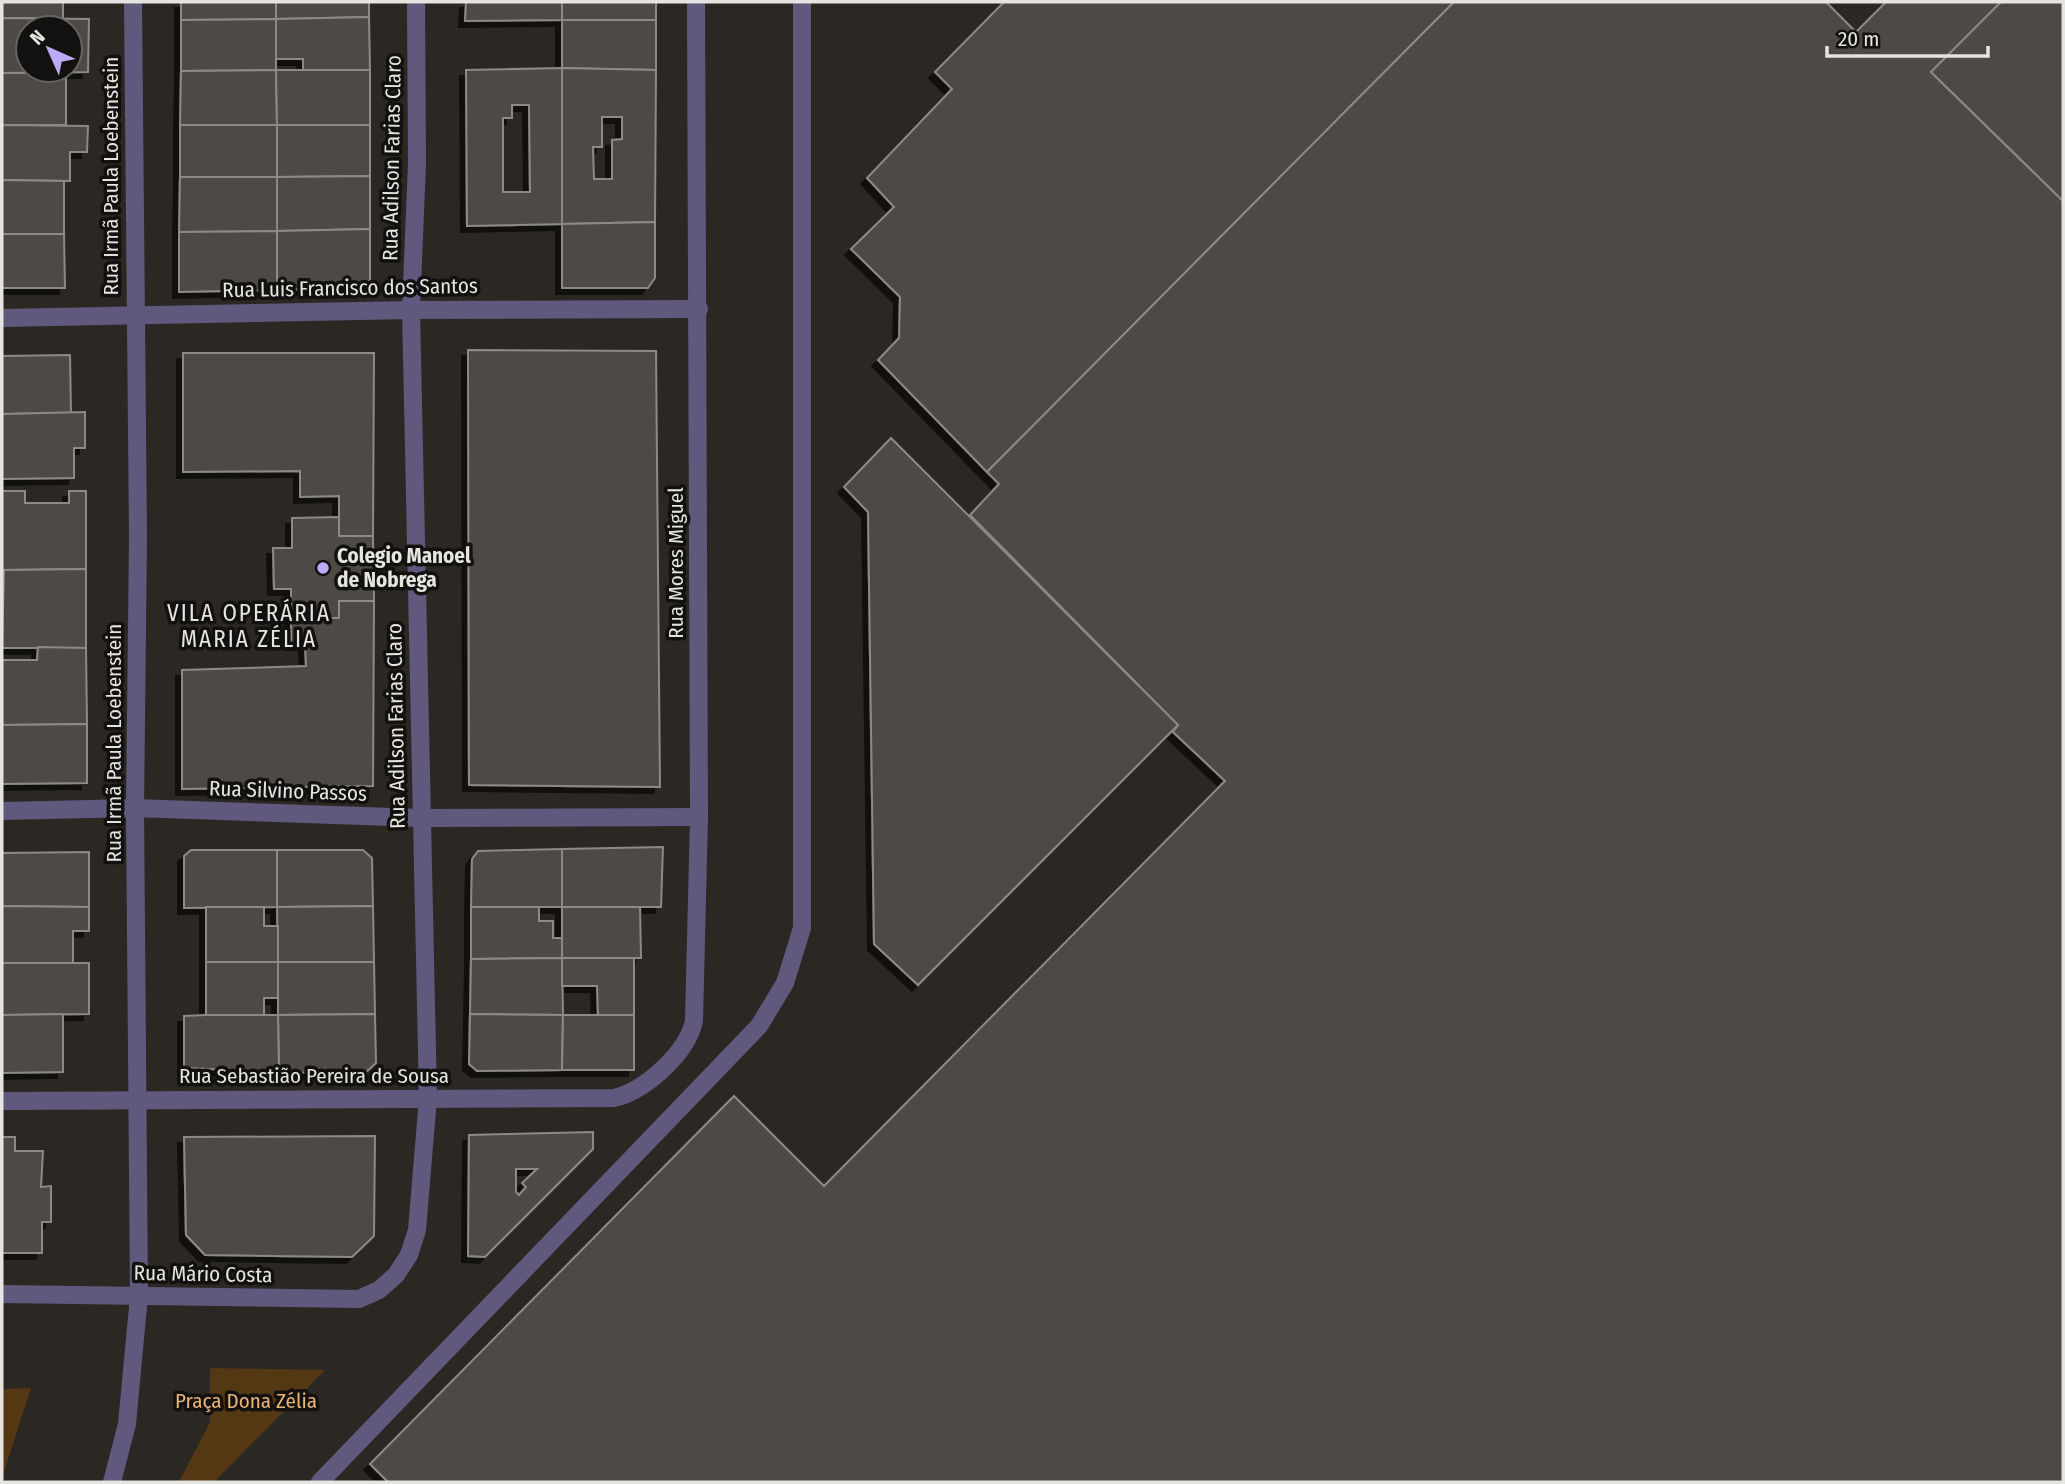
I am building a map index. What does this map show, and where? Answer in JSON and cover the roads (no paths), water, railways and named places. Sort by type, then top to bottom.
[{"type":"street","name":"Rua Irmã Paula Loebenstein","points":[[112,1482],[127,1424],[139,1296],[135,808],[138,537],[133,2]]},
{"type":"street","name":"Rua Adilson Farias Claro","points":[[396,1275],[409,1255],[417,1230],[428,1098],[411,310],[417,164],[416,2]]},
{"type":"street","name":"Rua Mores Miguel","points":[[627,1095],[659,1070],[688,1039],[692,1030],[699,817],[696,2]]},
{"type":"street","points":[[320,1482],[759,1026],[785,983],[802,928],[802,2]]},
{"type":"street","name":"Rua Luis Francisco dos Santos","points":[[2,318],[411,310],[699,309]]},
{"type":"street","name":"Rua Silvino Passos","points":[[2,811],[135,808],[421,818],[699,817]]},
{"type":"street","name":"Rua Sebastião Pereira de Sousa","points":[[2,1101],[614,1098],[627,1095]]},
{"type":"street","name":"Rua Mário Costa","points":[[2,1294],[359,1299],[379,1290],[396,1275]]},
{"type":"place","name":"Colegio Manoel de Nobrega","points":[[323,568]]},
{"type":"district","name":"VILA OPERÁRIA MARIA ZÉLIA","points":[[249,626]]},
{"type":"park label","name":"Praça Dona Zélia","points":[[246,1401]]}]
